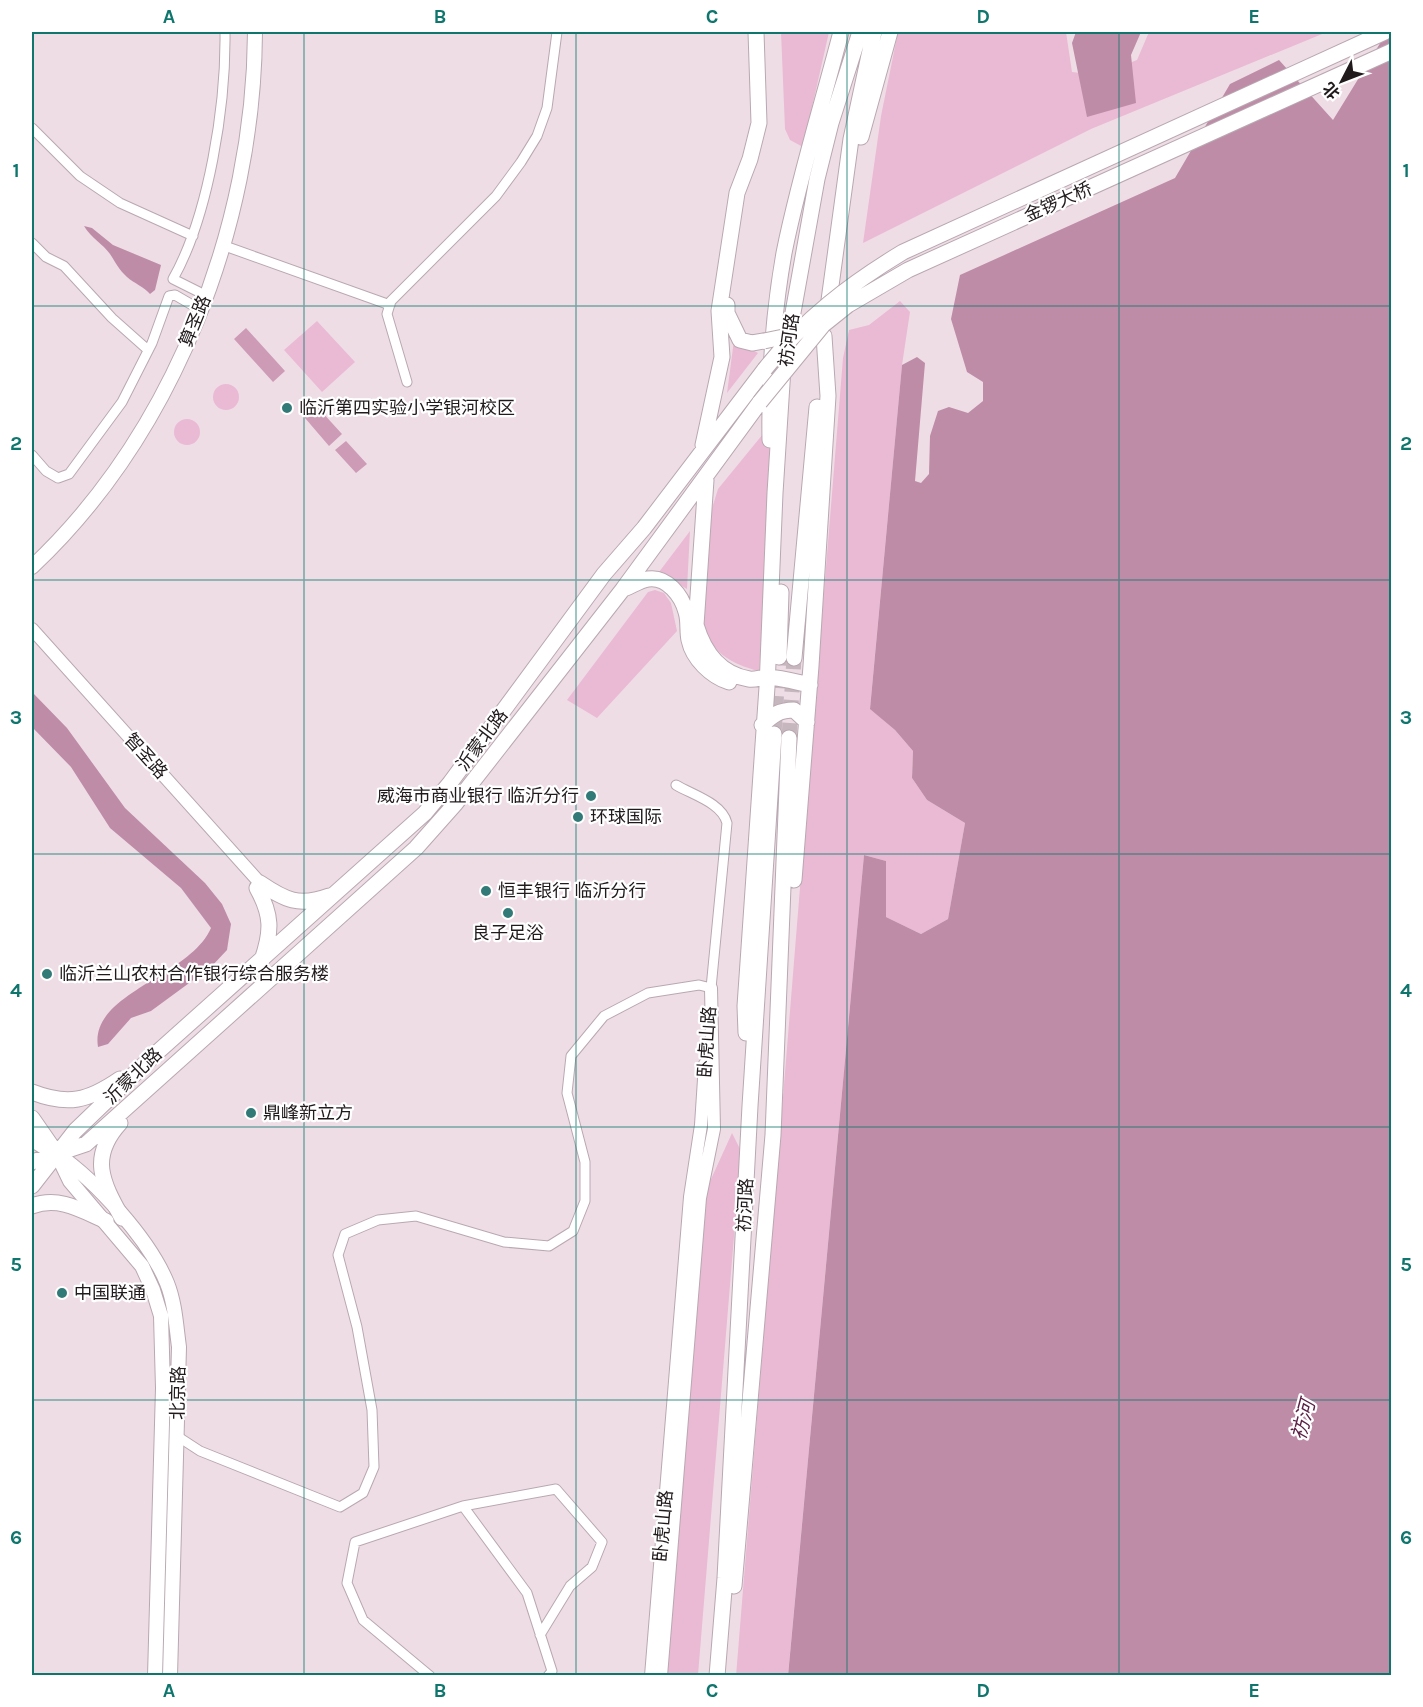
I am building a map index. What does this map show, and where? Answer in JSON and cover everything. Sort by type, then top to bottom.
[{"type":"main road","name":"算圣路","points":[[32,557],[107,468],[173,356],[196,299],[224,208],[244,105],[248,32]]},
{"type":"main road","name":"算圣路","points":[[32,567],[69,528],[113,472],[161,397],[194,328],[232,209],[251,106],[255,32]]},
{"type":"main road","points":[[702,451],[722,357],[719,311],[737,193],[750,159],[759,123],[756,32]]},
{"type":"main road","points":[[764,32],[766,125],[741,192],[729,280],[727,314],[740,340],[752,343],[797,330]]},
{"type":"main road","points":[[772,564],[769,386],[784,254],[810,145],[841,32]]},
{"type":"main road","name":"祊河路","points":[[779,657],[785,444],[784,362],[831,123],[860,32]]},
{"type":"main road","name":"祊河路","points":[[794,658],[832,266],[851,138],[874,32]]},
{"type":"main road","name":"祊河路","points":[[832,266],[863,130],[890,32]]},
{"type":"main road","name":"金锣大桥","points":[[797,330],[837,295],[903,252],[1385,32]]},
{"type":"main road","name":"金锣大桥","points":[[760,402],[823,325],[873,289],[908,270],[1392,51]]},
{"type":"main road","points":[[804,252],[810,145]]},
{"type":"main road","name":"沂蒙北路","points":[[32,1186],[75,1131],[152,1057],[424,813],[450,783],[604,574],[644,528],[797,330]]},
{"type":"main road","points":[[772,1135],[810,685],[828,396],[824,336]]},
{"type":"main road","points":[[775,732],[767,682],[784,362]]},
{"type":"main road","name":"沂蒙北路","points":[[32,1162],[86,1144],[416,848],[456,803],[623,589],[760,402]]},
{"type":"main road","points":[[706,478],[696,616],[700,640],[707,654],[731,673],[767,682]]},
{"type":"main road","points":[[623,589],[648,578],[666,583],[681,596],[687,614],[689,641],[699,661],[722,680],[810,685]]},
{"type":"main road","points":[[775,732],[777,712],[783,710],[794,710],[807,722]]},
{"type":"main road","name":"祊河路","points":[[717,1676],[725,1578],[750,1106],[745,1006],[775,732]]},
{"type":"main road","name":"祊河路","points":[[727,1676],[772,1135],[775,732]]},
{"type":"main road","points":[[259,885],[279,896],[300,902],[312,902],[337,892]]},
{"type":"main road","points":[[259,885],[268,908],[269,931],[262,960]]},
{"type":"main road","points":[[32,1092],[64,1102],[75,1100],[108,1087],[152,1057]]},
{"type":"main road","points":[[122,1218],[103,1185],[103,1150],[109,1134],[158,1081]]},
{"type":"main road","name":"北京路","points":[[32,1118],[57,1154],[70,1181],[142,1266],[161,1316],[163,1388],[155,1676]]},
{"type":"main road","name":"北京路","points":[[32,1140],[81,1171],[122,1218],[155,1259],[167,1285],[175,1314],[179,1347],[170,1676]]},
{"type":"main road","points":[[32,1206],[42,1202],[67,1203],[106,1221]]},
{"type":"main road","points":[[708,1676],[725,1578]]},
{"type":"street","points":[[196,299],[174,279],[193,236],[215,148],[226,68],[225,32]]},
{"type":"street","points":[[406,382],[387,314],[390,305],[496,196],[537,136],[547,108],[557,32]]},
{"type":"street","points":[[32,128],[80,176],[120,203],[193,236]]},
{"type":"street","points":[[32,243],[46,257],[64,266],[112,318],[148,350]]},
{"type":"street","points":[[222,245],[390,305]]},
{"type":"street","points":[[32,455],[46,471],[58,478],[69,474],[122,402],[148,350],[169,296],[196,299]]},
{"type":"street","name":"智圣路","points":[[32,629],[259,885]]},
{"type":"street","name":"智圣路","points":[[32,637],[259,885]]},
{"type":"street","points":[[177,1436],[200,1451],[340,1507],[363,1492],[374,1467],[372,1410],[357,1327],[338,1255],[345,1234],[378,1220],[416,1216],[504,1242],[549,1246],[573,1231],[585,1201],[585,1162],[567,1093],[571,1056],[604,1016],[648,993],[699,985],[711,988],[727,823],[724,813],[717,807],[676,786]]},
{"type":"street","name":"卧虎山路","points":[[651,1676],[690,1197],[701,1125],[711,988]]},
{"type":"street","name":"卧虎山路","points":[[661,1676],[700,1198],[714,1129],[711,988]]},
{"type":"street","points":[[430,1676],[363,1620],[346,1582],[355,1542],[463,1506],[556,1489],[602,1542],[592,1567],[570,1587],[540,1635]]},
{"type":"street","points":[[463,1506],[527,1593],[552,1671],[548,1676]]},
{"type":"shaded area","points":[[781,32],[829,32],[803,147],[790,140],[785,129]]},
{"type":"shaded area","points":[[898,32],[1066,32],[1072,72],[1098,75],[1137,60],[1149,32],[1327,32],[1091,129],[863,243],[881,116]]},
{"type":"shaded area","points":[[900,301],[910,312],[902,365],[870,708],[895,730],[913,751],[912,778],[927,800],[965,823],[948,919],[921,934],[886,917],[886,861],[864,855],[788,1675],[736,1676],[843,358],[849,330],[869,325]]},
{"type":"shaded area","points":[[317,321],[355,362],[322,392],[284,350]]},
{"type":"shaded area","points":[[246,328],[285,371],[273,382],[234,339]]},
{"type":"shaded area","points":[[734,340],[758,353],[727,393]]},
{"type":"shaded area","points":[[226,384],[235,388],[239,397],[235,406],[226,410],[217,406],[213,397],[217,388]]},
{"type":"shaded area","points":[[311,400],[342,434],[329,446],[299,411]]},
{"type":"shaded area","points":[[777,417],[759,671],[739,665],[716,649],[702,622],[709,518],[718,489]]},
{"type":"shaded area","points":[[187,419],[196,423],[200,432],[196,441],[187,445],[178,441],[174,432],[178,423]]},
{"type":"shaded area","points":[[346,441],[367,464],[356,473],[335,450]]},
{"type":"shaded area","points":[[690,531],[687,589],[659,572]]},
{"type":"shaded area","points":[[655,590],[664,593],[671,603],[677,631],[597,718],[567,700],[648,592]]},
{"type":"shaded area","points":[[732,1133],[741,1151],[698,1675],[665,1676],[707,1188]]},
{"type":"water","points":[[1076,32],[1141,32],[1131,55],[1136,103],[1087,117],[1072,43]]},
{"type":"water","name":"祊河","points":[[1387,32],[1391,32],[1391,1675],[788,1676],[864,855],[886,861],[886,917],[921,934],[948,919],[965,823],[927,800],[912,778],[913,751],[895,730],[870,709],[902,365],[917,357],[925,363],[915,481],[921,483],[929,474],[930,436],[938,411],[949,407],[968,413],[983,401],[983,382],[967,372],[951,319],[960,275],[1175,178],[1230,84],[1279,60],[1333,120]]},
{"type":"water","points":[[84,226],[92,228],[113,245],[161,265],[155,290],[150,294],[127,277],[107,250]]},
{"type":"water","points":[[32,692],[67,728],[125,808],[205,883],[222,904],[231,924],[227,950],[211,967],[151,1011],[131,1018],[108,1044],[98,1047],[99,1028],[109,1013],[124,999],[183,960],[200,945],[211,928],[181,888],[110,828],[71,767],[32,727]]},
{"type":"tunnel","points":[[774,734],[779,657]]},
{"type":"tunnel","points":[[789,738],[794,658]]},
{"type":"place","name":"临沂第四实验小学银河校区","points":[[287,408]]},
{"type":"place","name":"威海市商业银行 临沂分行","points":[[591,796]]},
{"type":"place","name":"环球国际","points":[[578,817]]},
{"type":"place","name":"恒丰银行 临沂分行","points":[[486,891]]},
{"type":"place","name":"良子足浴","points":[[508,913]]},
{"type":"place","name":"临沂兰山农村合作银行综合服务楼","points":[[47,974]]},
{"type":"place","name":"鼎峰新立方","points":[[251,1113]]},
{"type":"place","name":"中国联通","points":[[62,1293]]}]
